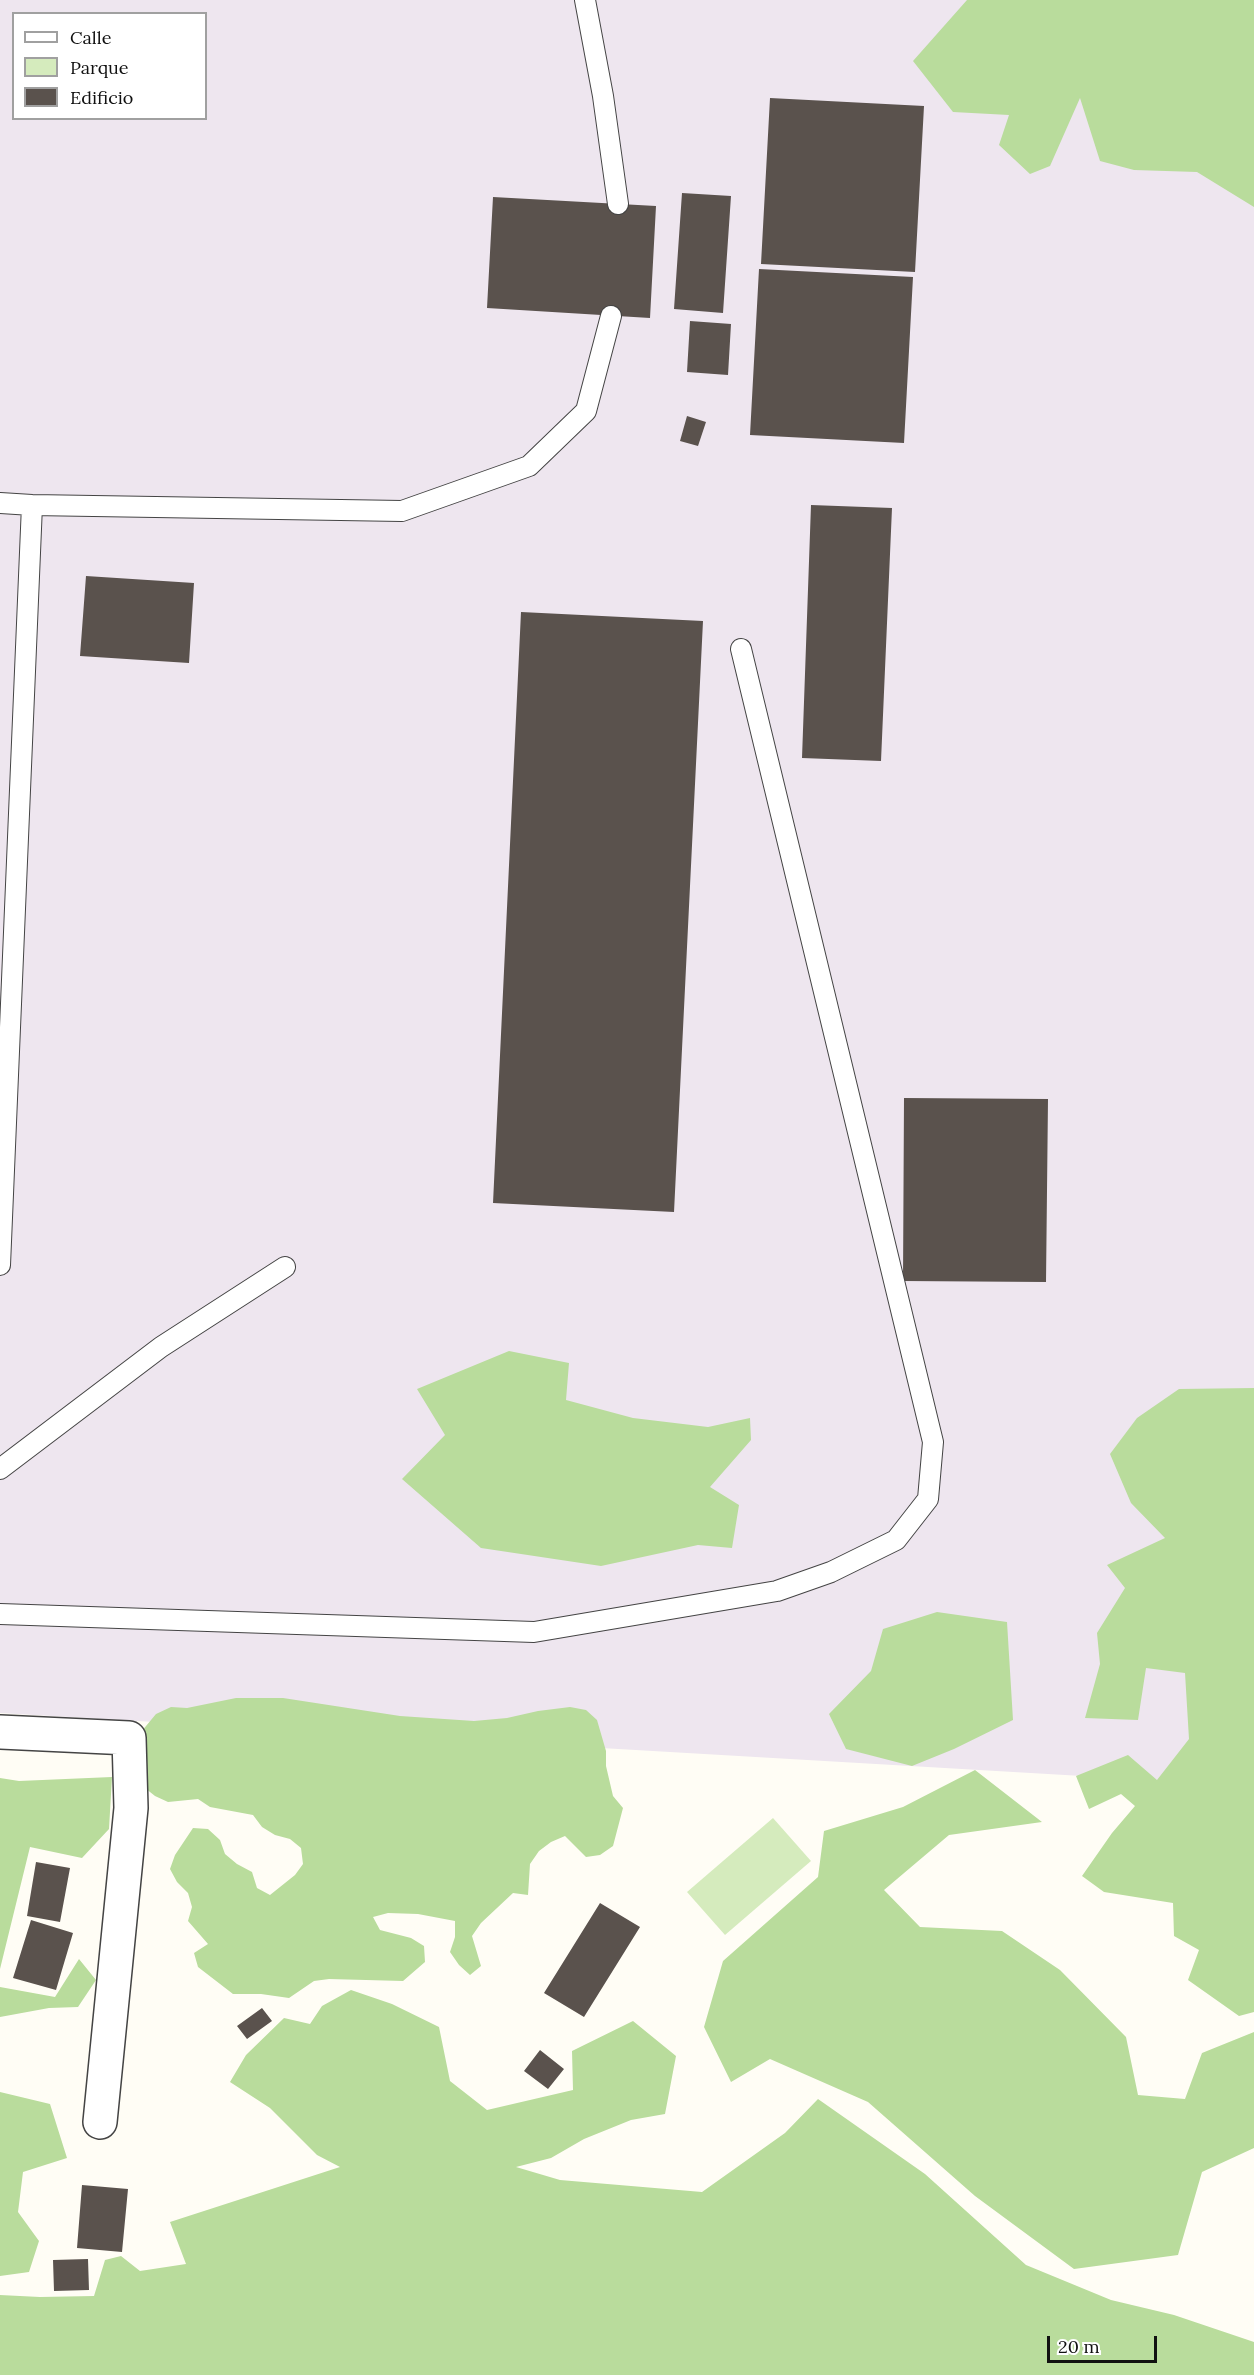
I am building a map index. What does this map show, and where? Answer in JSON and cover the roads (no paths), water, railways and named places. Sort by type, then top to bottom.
[{"type":"street","points":[[0,1732],[129,1738],[131,1808],[100,2122]]},
{"type":"lane","points":[[585,0],[603,96],[618,204]]},
{"type":"lane","points":[[0,503],[402,511],[529,466],[586,411],[611,316]]},
{"type":"lane","points":[[0,1265],[32,505]]},
{"type":"lane","points":[[0,1614],[534,1632],[777,1591],[831,1572],[896,1539],[928,1499],[933,1442],[741,650]]},
{"type":"lane","points":[[0,1469],[161,1347],[285,1267]]}]
